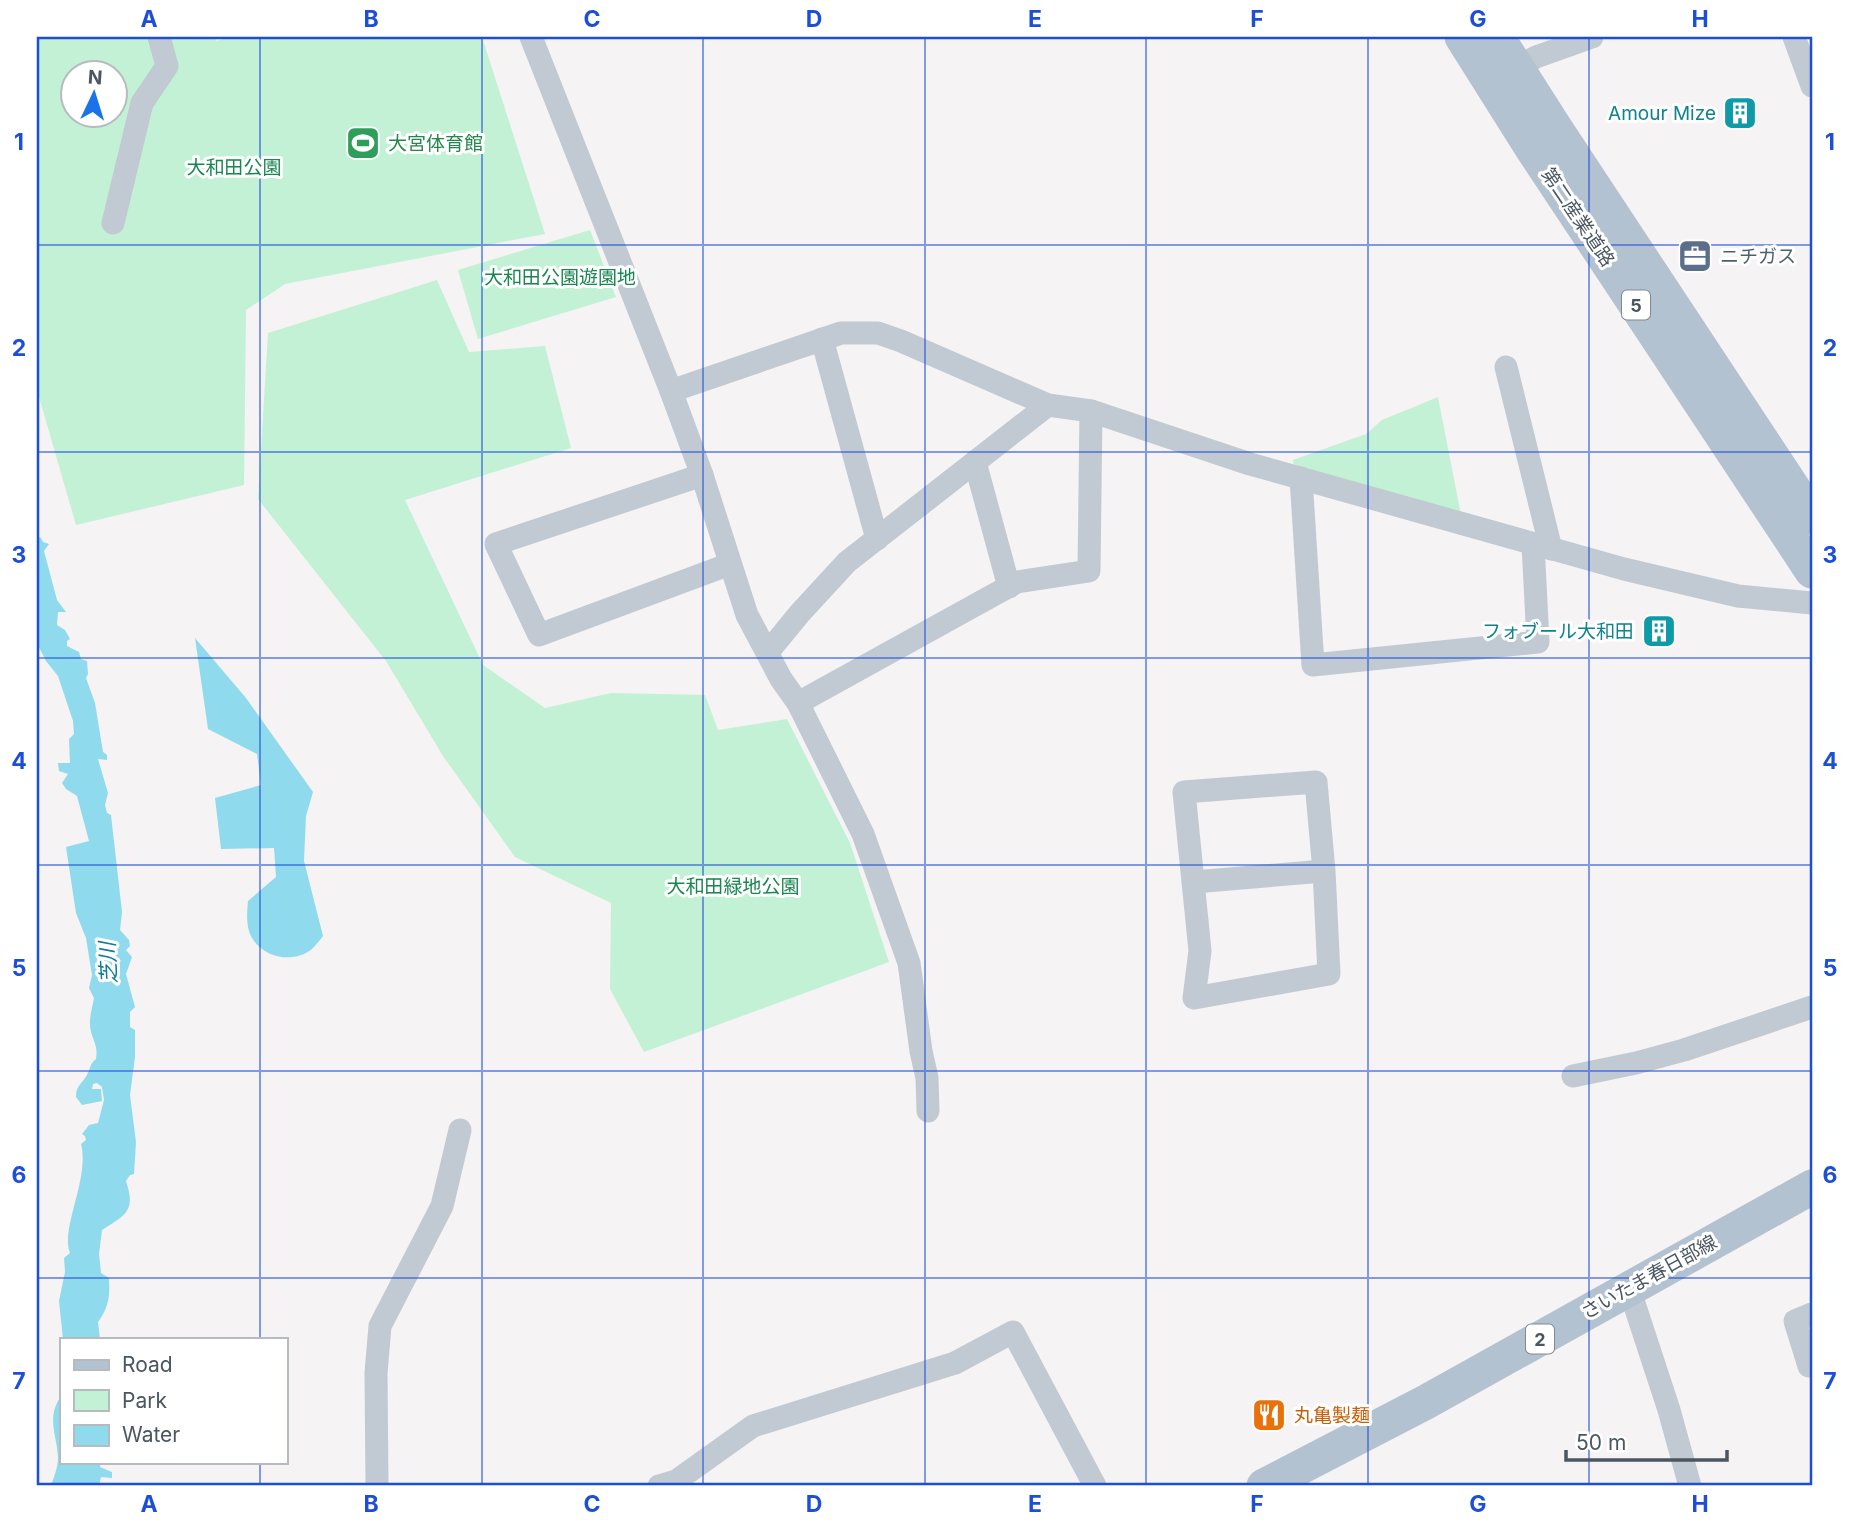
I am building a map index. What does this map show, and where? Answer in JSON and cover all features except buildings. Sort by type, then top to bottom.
[{"type":"main road","name":"第二産業道路","points":[[1462,37],[1503,75],[1812,517]]},
{"type":"main road","name":"第二産業道路","points":[[1497,37],[1503,75],[1812,571]]},
{"type":"main road","name":"さいたま春日部線","points":[[1264,1486],[1426,1402],[1812,1187]]},
{"type":"street","points":[[113,223],[142,103],[167,66],[159,37]]},
{"type":"street","points":[[531,37],[671,391],[702,475],[747,615],[781,679],[798,703],[863,834],[909,962],[927,1078],[928,1111]]},
{"type":"street","points":[[1503,75],[1592,37]]},
{"type":"street","points":[[1794,37],[1812,86]]},
{"type":"street","points":[[671,391],[841,333],[878,332],[1048,405],[1091,411],[1250,464],[1624,569],[1738,596],[1812,603]]},
{"type":"street","points":[[822,339],[877,539]]},
{"type":"street","points":[[1301,478],[1313,665],[1538,642],[1542,547],[1506,367]]},
{"type":"street","points":[[768,652],[847,562],[1048,405]]},
{"type":"street","points":[[798,703],[1017,582],[1089,571],[1091,411]]},
{"type":"street","points":[[975,462],[1009,587]]},
{"type":"street","points":[[702,475],[496,544],[539,635],[730,564]]},
{"type":"street","points":[[1316,782],[1324,871],[1329,974],[1194,998],[1200,951],[1184,792],[1316,782]]},
{"type":"street","points":[[1194,882],[1324,871]]},
{"type":"street","points":[[1573,1076],[1684,1050],[1812,1007]]},
{"type":"street","points":[[377,1486],[376,1373],[380,1326],[442,1206],[460,1129]]},
{"type":"street","points":[[1629,1288],[1669,1410],[1690,1486]]},
{"type":"street","points":[[1812,1314],[1795,1321],[1809,1366],[1812,1365]]},
{"type":"street","points":[[659,1486],[676,1481],[753,1426],[955,1363],[1013,1332],[1095,1486]]},
{"type":"green space","name":"大和田公園","points":[[37,37],[215,37],[216,41],[230,37],[482,37],[545,234],[285,284],[246,310],[244,485],[76,525],[37,390]]},
{"type":"green space","name":"大和田公園遊園地","points":[[590,230],[616,297],[478,339],[458,270]]},
{"type":"green space","name":"大和田緑地公園","points":[[437,280],[469,352],[545,346],[571,448],[405,500],[483,665],[545,708],[611,693],[705,695],[718,730],[787,719],[850,843],[889,962],[644,1052],[610,989],[611,903],[515,857],[443,756],[386,661],[258,499],[268,333]]},
{"type":"green space","points":[[1438,397],[1461,515],[1294,470],[1293,460],[1366,434],[1382,420]]},
{"type":"water","name":"芝川","points":[[37,536],[49,544],[44,551],[57,600],[66,612],[58,612],[57,625],[65,630],[70,639],[67,646],[79,652],[81,659],[87,661],[86,678],[95,703],[103,752],[107,755],[107,760],[98,759],[108,793],[105,805],[107,813],[111,815],[122,912],[120,930],[129,940],[130,946],[126,950],[132,957],[126,974],[135,1007],[130,1012],[130,1027],[135,1030],[130,1095],[136,1142],[134,1174],[126,1181],[130,1199],[127,1211],[102,1230],[99,1254],[101,1273],[109,1278],[109,1290],[107,1306],[98,1322],[100,1338],[63,1338],[59,1301],[65,1272],[64,1258],[70,1253],[69,1231],[82,1172],[81,1144],[86,1140],[82,1134],[89,1125],[98,1123],[104,1100],[102,1087],[97,1083],[93,1084],[92,1089],[101,1089],[102,1101],[82,1105],[76,1097],[78,1087],[96,1059],[90,1023],[94,998],[89,988],[92,975],[86,938],[76,913],[66,847],[89,841],[77,796],[62,783],[68,774],[59,771],[58,763],[70,763],[69,739],[74,734],[73,721],[58,676],[39,647]]},
{"type":"water","points":[[195,638],[246,698],[313,792],[306,816],[304,861],[323,936],[312,949],[295,957],[277,956],[261,948],[250,934],[247,922],[248,901],[276,877],[274,848],[221,849],[215,798],[261,785],[257,754],[208,729]]},
{"type":"water","points":[[60,1398],[60,1464],[101,1464],[100,1467],[112,1472],[112,1478],[101,1477],[99,1486],[51,1486],[58,1458],[53,1419]]},
{"type":"place","name":"Amour Mize","points":[[1740,113]]},
{"type":"place","name":"大宮体育館","points":[[363,143]]},
{"type":"place","name":"ニチガス","points":[[1695,256]]},
{"type":"place","name":"フォブール大和田","points":[[1659,631]]},
{"type":"place","name":"丸亀製麺","points":[[1269,1415]]}]
